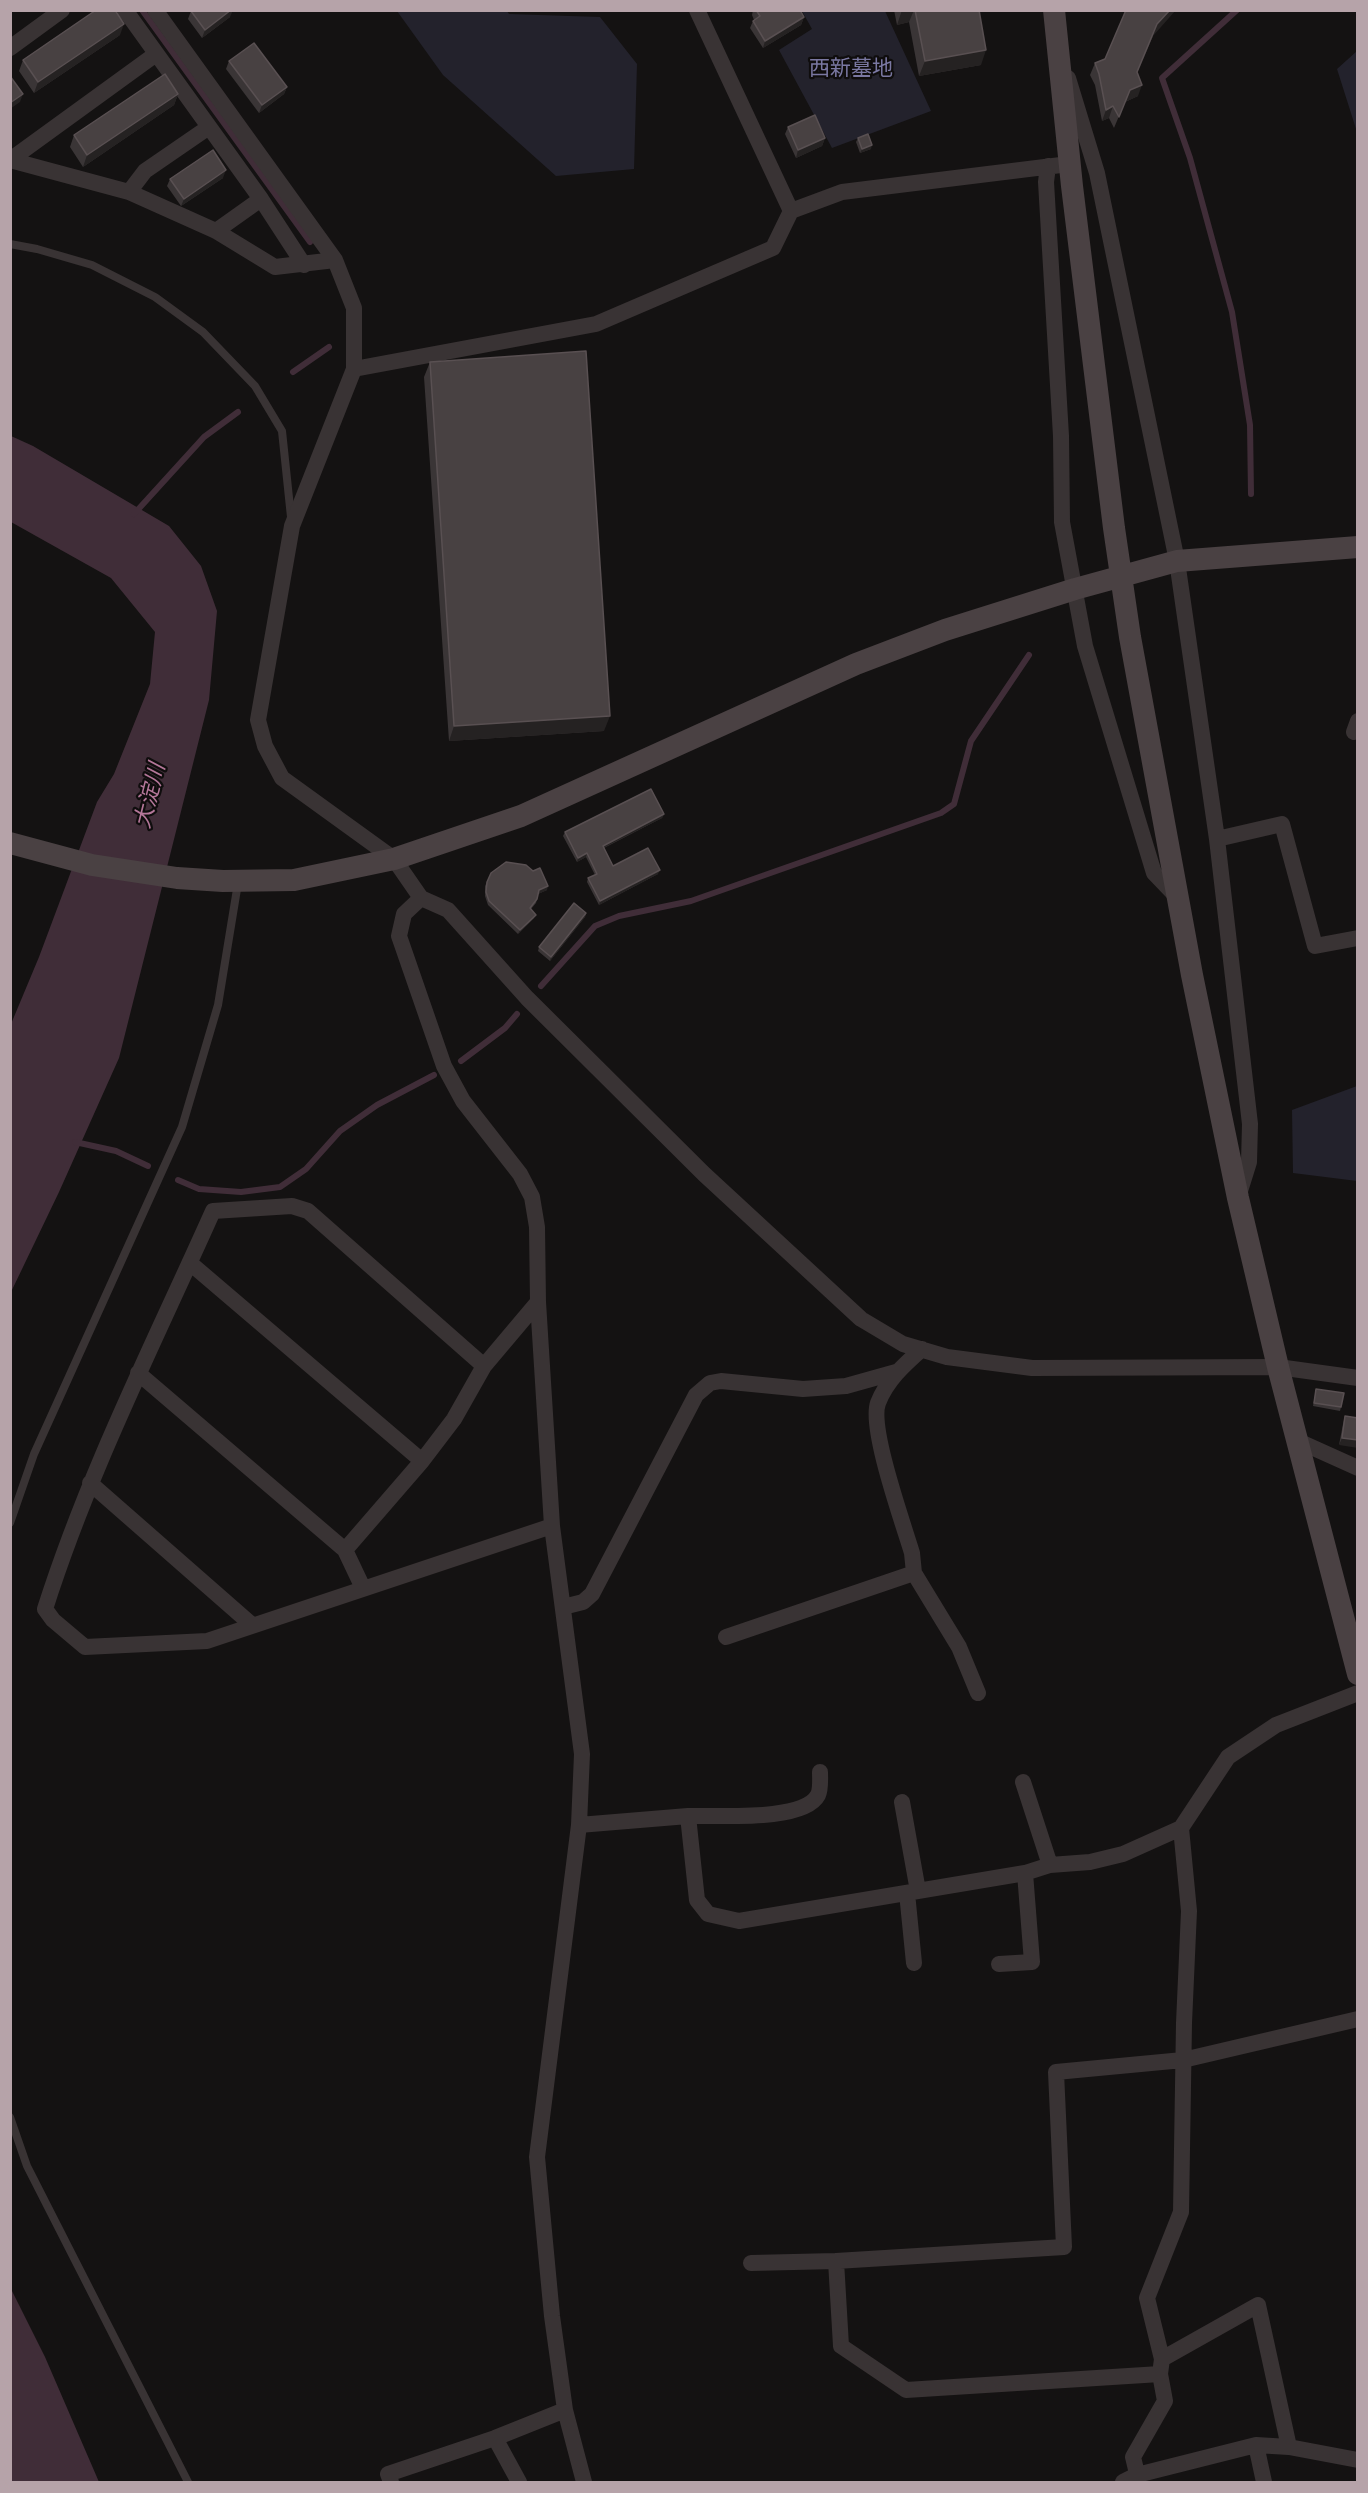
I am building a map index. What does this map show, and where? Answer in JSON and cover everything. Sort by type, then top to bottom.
[{"type":"street","points":[[10,48],[62,10]]},
{"type":"street","points":[[124,10],[261,199],[304,265]]},
{"type":"street","points":[[155,10],[335,260],[354,308],[354,369],[292,526],[258,720],[265,746],[282,778],[394,859],[421,897],[448,910],[528,998],[704,1174],[861,1319],[903,1344],[947,1357],[1032,1368],[1278,1367],[1358,1378]]},
{"type":"street","points":[[697,10],[791,211]]},
{"type":"street","points":[[1054,10],[1059,165],[1130,637],[1177,897],[1238,1197],[1278,1367],[1358,1674]]},
{"type":"street","points":[[1056,40],[1097,173],[1178,561],[1217,839],[1250,1124],[1248,1162],[1238,1197]]},
{"type":"street","points":[[10,160],[156,54]]},
{"type":"street","points":[[129,192],[144,171],[209,127]]},
{"type":"street","points":[[10,160],[129,192],[216,231],[275,267],[335,260]]},
{"type":"street","points":[[354,369],[596,324],[773,248],[791,211],[842,192],[1059,165]]},
{"type":"street","points":[[1059,165],[1046,182],[1061,436],[1062,522],[1085,646],[1154,873],[1177,897]]},
{"type":"street","points":[[216,231],[261,199]]},
{"type":"street","points":[[10,843],[92,865],[177,878],[294,880],[394,859],[521,816],[856,664],[945,630],[1075,589],[1178,561],[1358,547]]},
{"type":"street","points":[[1217,839],[1282,824],[1315,946],[1358,938]]},
{"type":"street","points":[[421,897],[404,914],[399,936],[449,1074],[463,1101],[520,1174],[532,1197],[537,1227],[538,1302],[552,1526],[582,1754],[579,1825],[537,2157],[552,2316],[565,2410],[584,2482]]},
{"type":"street","points":[[484,1366],[308,1211],[292,1206],[213,1211],[90,1483],[65,1546],[45,1609],[53,1620],[85,1647],[207,1641],[552,1526]]},
{"type":"street","points":[[189,1263],[422,1461]]},
{"type":"street","points":[[345,1550],[422,1461],[454,1419],[484,1366],[538,1302]]},
{"type":"street","points":[[922,1349],[896,1372],[878,1405],[876,1427],[912,1552],[914,1573],[959,1647],[978,1693]]},
{"type":"street","points":[[563,1607],[582,1602],[592,1594],[696,1395],[710,1383],[721,1381],[813,1388],[846,1386],[896,1372]]},
{"type":"street","points":[[138,1373],[345,1550],[363,1588]]},
{"type":"street","points":[[1298,1441],[1358,1468]]},
{"type":"street","points":[[90,1483],[252,1625]]},
{"type":"street","points":[[726,1637],[914,1573]]},
{"type":"street","points":[[688,1816],[697,1900],[708,1914],[740,1921],[1025,1873],[1050,1865],[1090,1862],[1123,1854],[1181,1828],[1228,1757],[1276,1725],[1358,1693]]},
{"type":"street","points":[[579,1825],[688,1816],[788,1813],[810,1805],[819,1794],[820,1772]]},
{"type":"street","points":[[1023,1782],[1050,1865]]},
{"type":"street","points":[[902,1802],[913,1892],[914,1963]]},
{"type":"street","points":[[1181,1828],[1189,1911],[1183,2060],[1181,2212],[1147,2298],[1161,2367],[1165,2401],[1133,2457],[1133,2480],[1256,2445],[1289,2447],[1358,2460]]},
{"type":"street","points":[[999,1964],[1032,1962],[1025,1873]]},
{"type":"street","points":[[751,2263],[1064,2247],[1056,2072],[1183,2060],[1358,2019]]},
{"type":"street","points":[[836,2260],[841,2346],[906,2390],[1161,2367],[1258,2305],[1289,2447]]},
{"type":"street","points":[[391,2482],[388,2474],[495,2438],[565,2410]]},
{"type":"street","points":[[495,2438],[519,2482]]},
{"type":"street","points":[[1256,2445],[1264,2482]]},
{"type":"lane","points":[[10,244],[37,249],[92,265],[155,297],[203,332],[255,386],[282,431],[292,526]]},
{"type":"lane","points":[[10,1523],[34,1454],[182,1127],[218,1005],[231,880]]},
{"type":"lane","points":[[10,2117],[27,2166],[188,2482]]},
{"type":"green space","points":[[397,11],[507,11],[509,14],[600,17],[637,64],[634,169],[556,176],[443,75]]},
{"type":"green space","name":"西新墓地","points":[[802,11],[885,11],[931,111],[832,148],[779,50],[812,29]]},
{"type":"green space","points":[[1357,51],[1357,132],[1337,69]]},
{"type":"green space","points":[[1357,1086],[1357,1181],[1293,1173],[1292,1110]]},
{"type":"water","name":"大淀川","points":[[11,436],[33,446],[169,526],[201,566],[217,611],[209,700],[119,1058],[11,1292],[11,1024],[39,957],[97,802],[114,774],[150,684],[155,632],[111,578],[11,522]]},
{"type":"water","points":[[11,2289],[45,2357],[99,2482],[11,2482]]},
{"type":"building","points":[[96,10],[115,10],[124,24],[38,82],[23,60]]},
{"type":"building","points":[[192,10],[231,10],[205,30]]},
{"type":"building","points":[[756,10],[800,10],[804,17],[765,41],[753,21],[760,16]]},
{"type":"building","points":[[915,10],[979,10],[986,50],[925,61]]},
{"type":"building","points":[[1126,10],[1170,10],[1157,24],[1137,72],[1142,85],[1130,90],[1119,117],[1113,106],[1106,110],[1095,63],[1105,59]]},
{"type":"building","points":[[254,43],[287,87],[262,105],[229,61]]},
{"type":"building","points":[[165,74],[178,94],[87,155],[74,135]]},
{"type":"building","points":[[10,76],[23,94],[10,103]]},
{"type":"building","points":[[815,115],[825,138],[798,150],[788,127]]},
{"type":"building","points":[[868,134],[872,145],[862,149],[858,138]]},
{"type":"building","points":[[213,150],[226,170],[184,199],[170,179]]},
{"type":"building","points":[[586,351],[610,716],[454,726],[430,362]]},
{"type":"building","points":[[651,789],[664,814],[603,846],[613,866],[648,848],[660,870],[600,901],[588,878],[597,874],[587,853],[578,858],[565,832]]},
{"type":"building","points":[[506,862],[526,865],[533,871],[540,868],[548,886],[539,890],[537,899],[530,908],[536,915],[520,930],[489,901],[486,892],[491,873]]},
{"type":"building","points":[[574,903],[586,913],[551,957],[539,947]]},
{"type":"building","points":[[1316,1389],[1344,1393],[1341,1407],[1314,1403]]},
{"type":"building","points":[[1345,1416],[1358,1418],[1358,1440],[1342,1438]]},
{"type":"waterway","points":[[142,10],[310,242]]},
{"type":"waterway","points":[[1237,10],[1162,78],[1190,158],[1232,312],[1250,425],[1251,494]]},
{"type":"waterway","points":[[293,372],[329,347]]},
{"type":"waterway","points":[[134,514],[204,437],[238,412]]},
{"type":"waterway","points":[[541,986],[595,926],[619,916],[691,901],[941,813],[954,804],[971,741],[1029,655]]},
{"type":"waterway","points":[[461,1061],[505,1028],[517,1014]]},
{"type":"waterway","points":[[178,1180],[199,1189],[241,1192],[280,1187],[306,1169],[340,1131],[377,1105],[434,1075]]},
{"type":"waterway","points":[[75,1142],[116,1151],[148,1166]]}]
